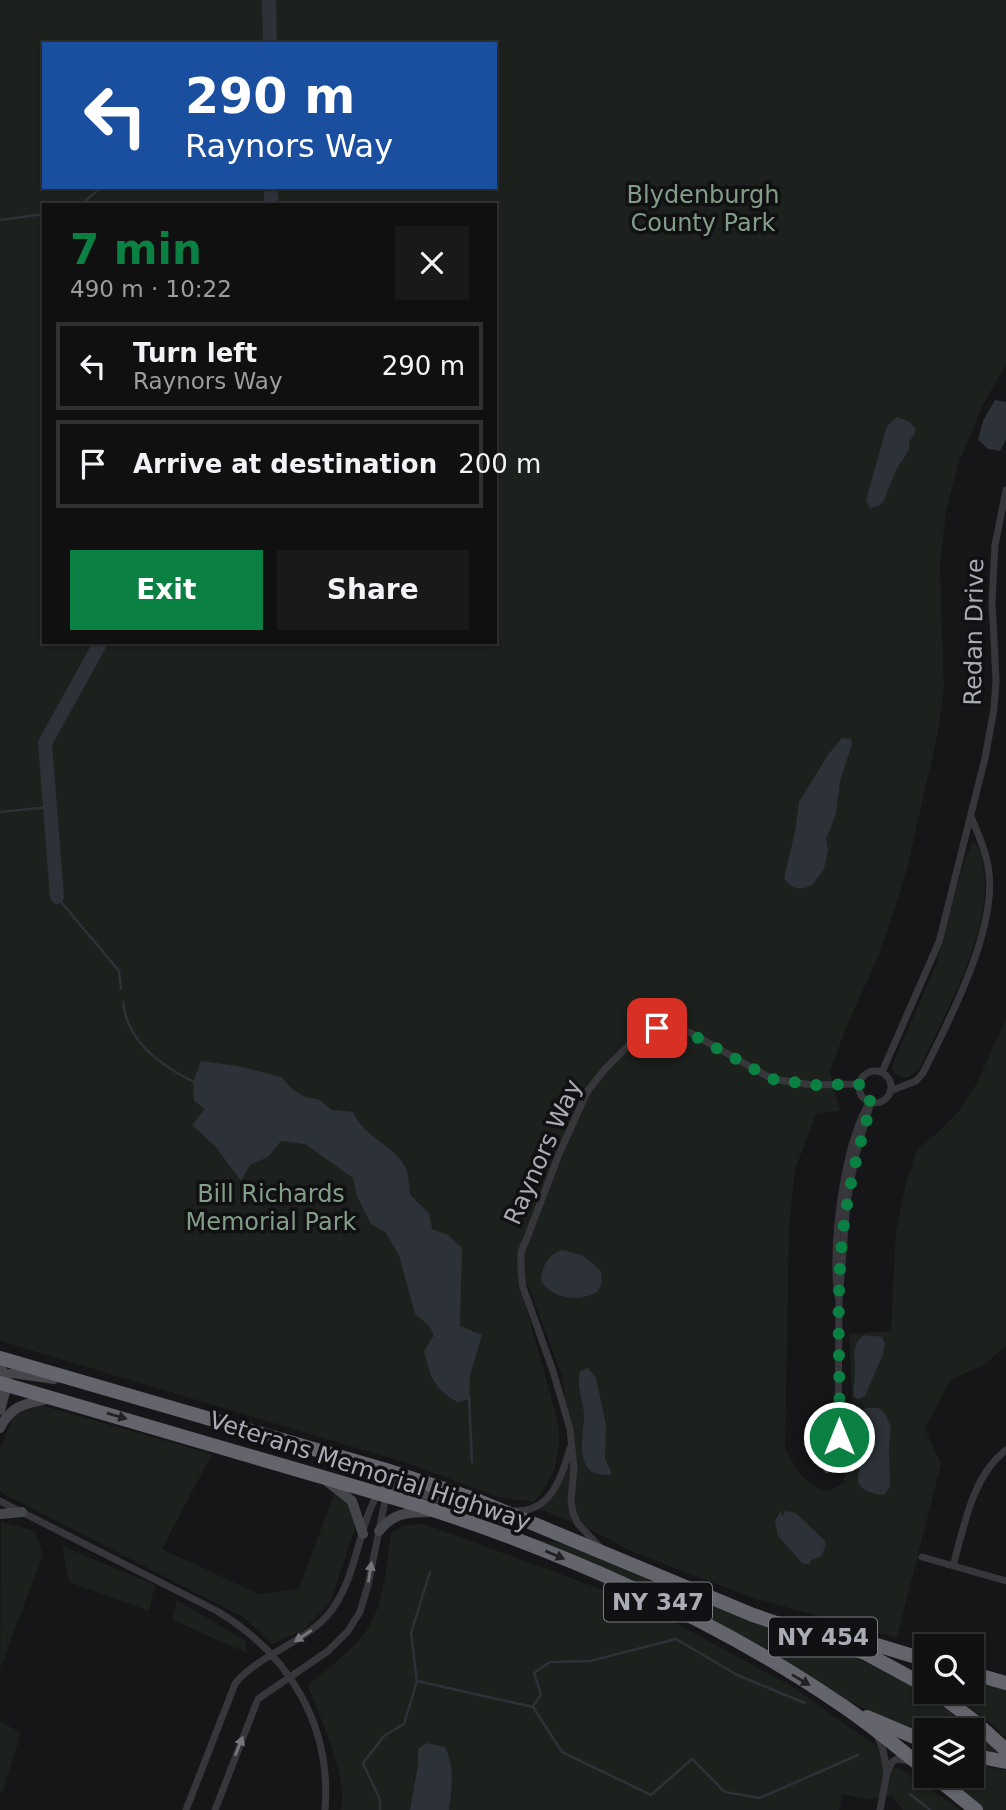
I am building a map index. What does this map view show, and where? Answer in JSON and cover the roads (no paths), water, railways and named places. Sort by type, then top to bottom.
[{"type":"highway","name":"Veterans Memorial Highway","points":[[0,1360],[369,1465],[500,1509],[753,1615],[865,1653],[914,1680]]},
{"type":"highway","name":"Veterans Memorial Highway","points":[[3,1380],[52,1398],[317,1475],[383,1491],[532,1546],[665,1605],[735,1640],[838,1702],[914,1761]]},
{"type":"highway","name":"NY 347","points":[[716,1598],[914,1656]]},
{"type":"highway","points":[[984,1677],[1006,1683]]},
{"type":"highway","name":"NY 347","points":[[838,1702],[914,1737]]},
{"type":"highway","points":[[952,1704],[1006,1750]]},
{"type":"highway","points":[[984,1758],[1006,1762]]},
{"type":"highway","points":[[949,1788],[976,1810]]},
{"type":"street","name":"Redan Drive","points":[[882,1072],[939,942],[994,709],[996,655],[992,603],[993,560],[1006,490]]},
{"type":"street","points":[[827,1470],[838,1447],[839,1301],[836,1275],[850,1168],[860,1121],[871,1102],[885,1099],[890,1091],[916,1081],[923,1073],[962,988],[982,933],[989,902],[990,876],[971,815]]},
{"type":"street","name":"Raynors Way","points":[[606,1553],[581,1529],[573,1513],[571,1500],[574,1468],[570,1429],[554,1371],[523,1287],[520,1270],[521,1252],[575,1116],[596,1080],[638,1036],[653,1029],[672,1027],[691,1033],[772,1079],[813,1085],[859,1084]]},
{"type":"street","points":[[871,1102],[860,1094],[859,1084],[867,1073],[882,1072],[888,1078],[890,1091]]},
{"type":"street","points":[[0,1360],[3,1380],[0,1410]]},
{"type":"street","points":[[3,1380],[19,1374],[88,1384]]},
{"type":"street","points":[[0,1428],[9,1413],[20,1405],[52,1398]]},
{"type":"street","points":[[500,1509],[528,1510],[548,1498],[557,1484],[572,1444]]},
{"type":"street","points":[[953,1566],[976,1491],[988,1469],[1006,1450]]},
{"type":"street","points":[[215,1810],[258,1699],[328,1651],[348,1632],[360,1612],[379,1531],[383,1491],[381,1475],[369,1465]]},
{"type":"street","points":[[317,1475],[349,1497],[356,1509],[363,1534]]},
{"type":"street","points":[[186,1810],[235,1684],[245,1673],[310,1632],[332,1610],[346,1585],[363,1534],[383,1491],[398,1485],[488,1515],[542,1526]]},
{"type":"street","points":[[0,1501],[217,1611],[247,1631],[273,1655],[291,1677],[304,1701],[318,1738],[326,1778],[325,1810]]},
{"type":"street","points":[[0,1514],[22,1512]]},
{"type":"street","points":[[379,1531],[388,1520],[401,1513],[441,1512]]},
{"type":"street","points":[[922,1557],[1006,1581]]},
{"type":"street","points":[[874,1730],[883,1750],[887,1773]]},
{"type":"street","points":[[880,1810],[890,1764],[897,1759],[914,1764]]},
{"type":"waterway","points":[[269,0],[270,42]]},
{"type":"waterway","points":[[82,203],[100,189]]},
{"type":"waterway","points":[[271,189],[271,203]]},
{"type":"waterway","points":[[0,220],[42,214]]},
{"type":"waterway","points":[[57,897],[45,743],[100,644]]},
{"type":"waterway","points":[[0,812],[50,807]]},
{"type":"waterway","points":[[57,897],[119,971],[121,989]]},
{"type":"waterway","points":[[123,1002],[131,1029],[148,1051],[170,1069],[196,1083]]},
{"type":"waterway","points":[[469,1397],[472,1462]]},
{"type":"waterway","points":[[380,1810],[380,1800],[363,1763],[384,1736],[404,1724],[417,1681],[411,1633],[430,1572]]},
{"type":"waterway","points":[[533,1706],[541,1695],[534,1673],[550,1662],[590,1661],[676,1639],[737,1675],[805,1703]]},
{"type":"waterway","points":[[417,1681],[533,1707],[562,1752],[651,1795],[692,1759],[725,1792],[760,1798],[858,1755]]},
{"type":"waterway","points":[[910,1794],[930,1810]]},
{"type":"park label","name":"Blydenburgh County Park","points":[[703,209]]},
{"type":"park label","name":"Bill Richards Memorial Park","points":[[271,1208]]}]
